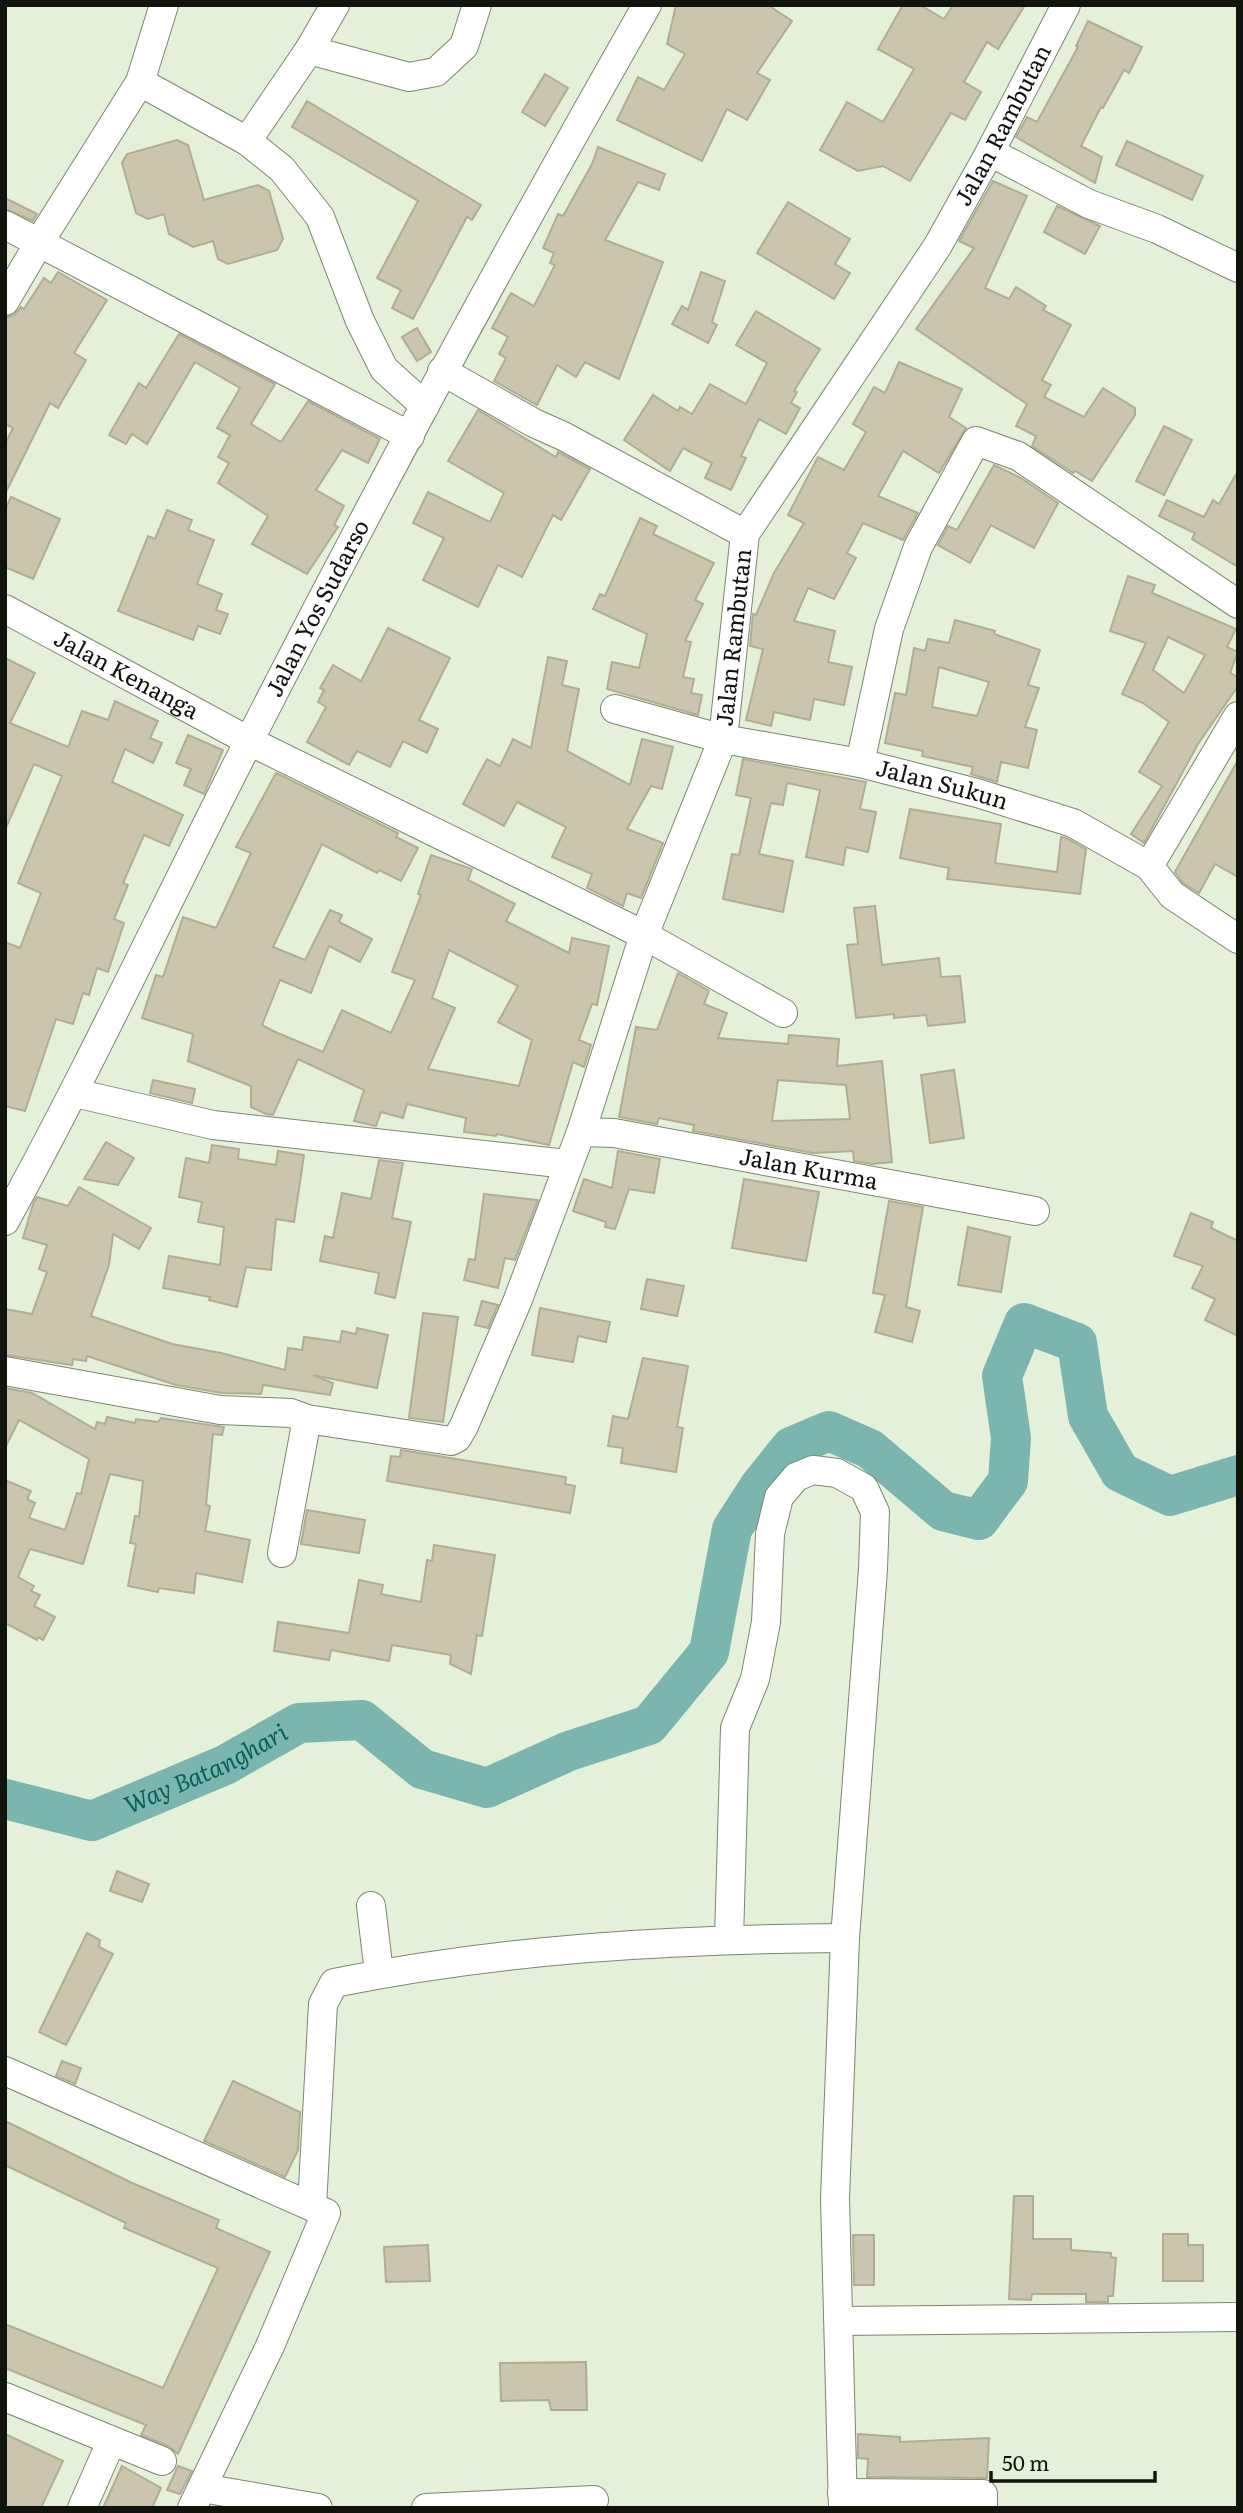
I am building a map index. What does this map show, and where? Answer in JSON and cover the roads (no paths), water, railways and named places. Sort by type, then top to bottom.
[{"type":"street","points":[[5,301],[140,82],[164,5]]},
{"type":"street","points":[[247,141],[309,50],[335,5]]},
{"type":"street","points":[[309,50],[408,77],[436,72],[464,46],[477,5]]},
{"type":"street","name":"Jalan Yos Sudarso","points":[[5,1221],[75,1093],[249,741],[442,371],[647,5]]},
{"type":"street","name":"Jalan Rambutan","points":[[307,1419],[451,1441],[457,1438],[517,1302],[581,1132],[644,935],[723,739],[745,534],[937,247],[1066,5]]},
{"type":"street","points":[[140,82],[247,141],[282,169],[320,217],[359,321],[384,369],[425,407]]},
{"type":"street","points":[[990,152],[1089,204],[1157,229],[1238,268]]},
{"type":"street","points":[[5,225],[410,436]]},
{"type":"street","points":[[442,371],[534,424],[563,436],[745,534]]},
{"type":"street","points":[[860,763],[889,629],[918,547],[976,441],[1018,456],[1238,604]]},
{"type":"street","name":"Jalan Kenanga","points":[[5,609],[249,741],[644,935],[783,1013]]},
{"type":"street","name":"Jalan Sukun","points":[[615,709],[723,739],[860,763],[977,793],[1073,823],[1149,866]]},
{"type":"street","points":[[1238,716],[1149,866],[1172,895],[1238,939]]},
{"type":"street","points":[[75,1093],[213,1125],[567,1164]]},
{"type":"street","name":"Jalan Kurma","points":[[581,1132],[614,1133],[1035,1211]]},
{"type":"street","points":[[5,1371],[220,1410],[291,1413],[307,1419],[282,1553]]},
{"type":"street","points":[[729,1940],[735,1728],[755,1679],[766,1622],[770,1534],[779,1497],[796,1478],[813,1471],[837,1474],[864,1488],[875,1512],[845,1938],[835,2199],[843,2501],[983,2494],[983,2508]]},
{"type":"street","points":[[371,1906],[379,1973]]},
{"type":"street","points":[[312,2206],[323,2004],[334,1983],[379,1973],[562,1948],[845,1938]]},
{"type":"street","points":[[5,2071],[326,2213],[326,2219],[270,2346],[197,2498],[318,2508]]},
{"type":"street","points":[[839,2321],[1238,2317]]},
{"type":"street","points":[[5,2398],[162,2461]]},
{"type":"street","points":[[82,2508],[111,2442]]},
{"type":"street","points":[[426,2508],[594,2500]]},
{"type":"waterway","name":"Way Batanghari","points":[[5,1799],[92,1821],[225,1765],[299,1723],[362,1720],[422,1769],[487,1788],[569,1751],[649,1725],[709,1652],[732,1529],[759,1487],[791,1447],[829,1431],[870,1449],[943,1511],[979,1520],[1008,1481],[1011,1438],[1002,1376],[1024,1323],[1077,1343],[1088,1416],[1120,1472],[1170,1496],[1238,1475]]}]
